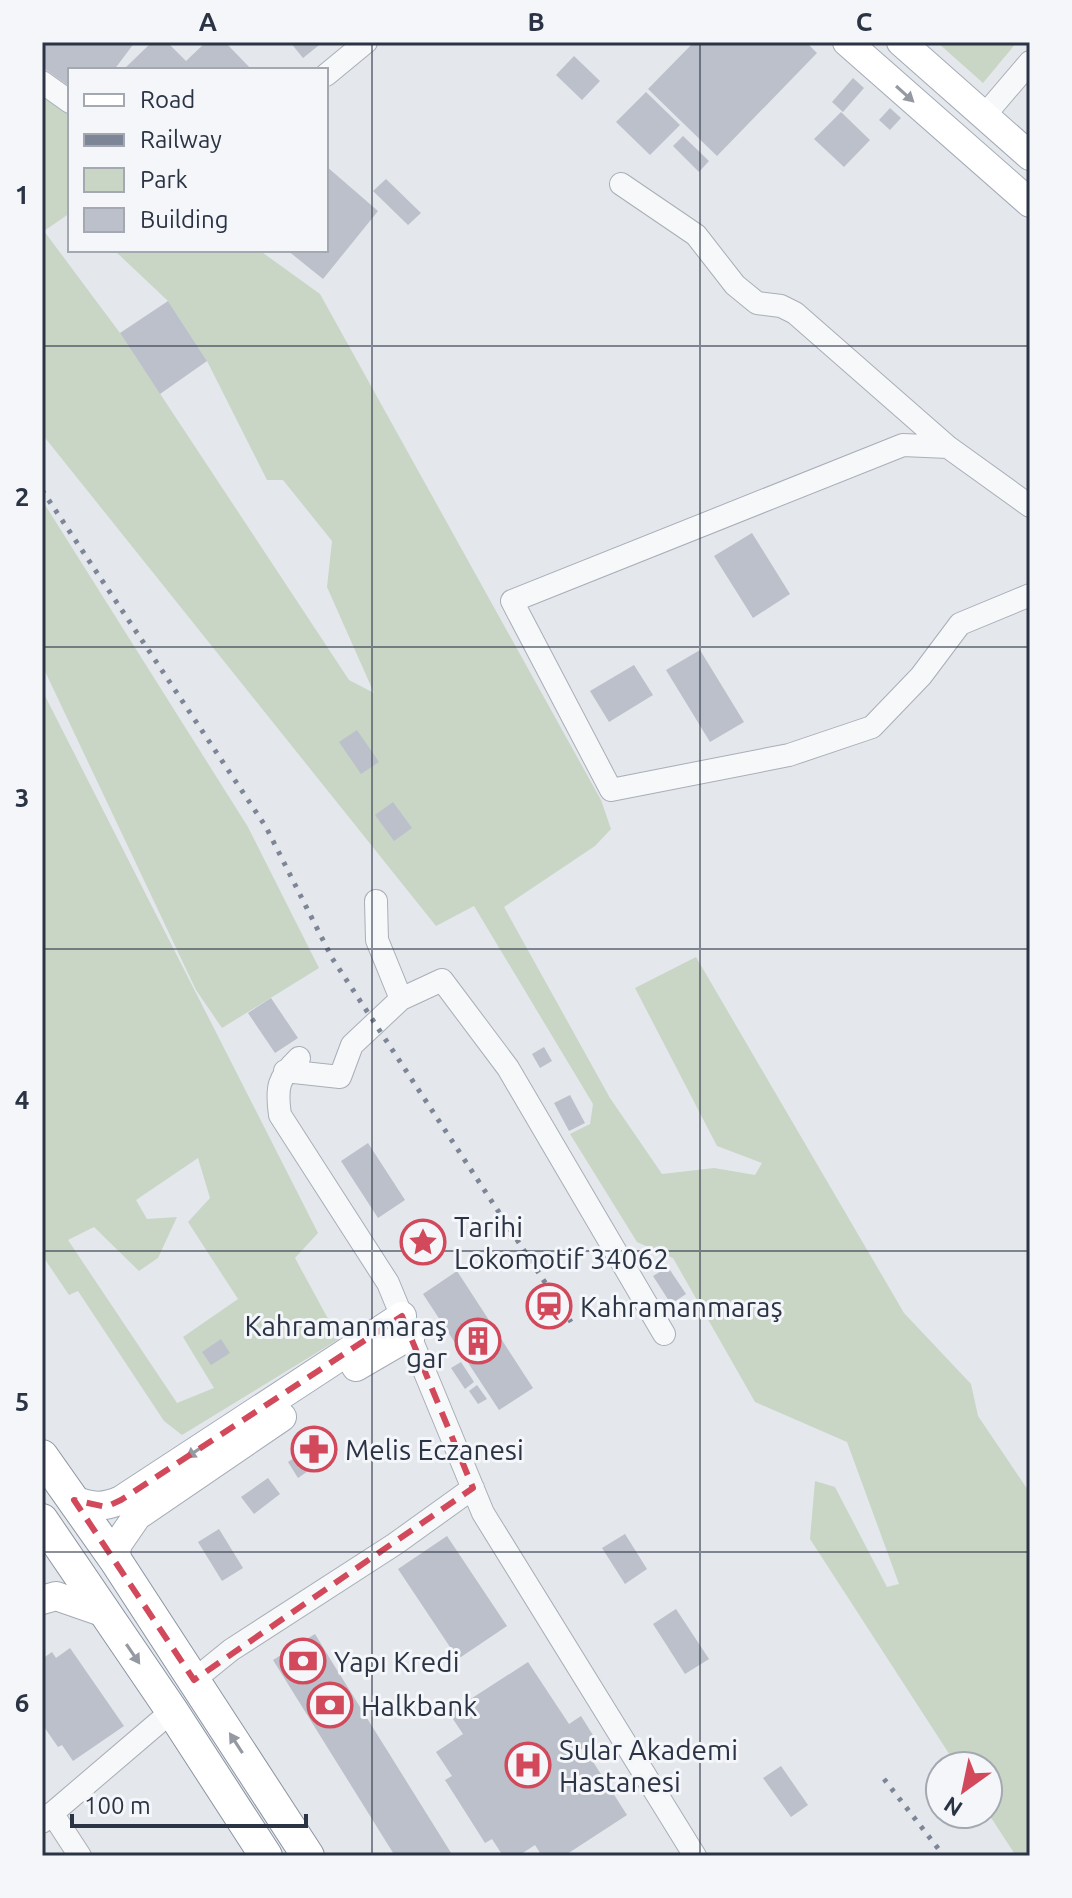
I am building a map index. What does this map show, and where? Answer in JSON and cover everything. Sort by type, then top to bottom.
[{"type":"highway","points":[[42,1456],[116,1561],[308,1856]]},
{"type":"highway","points":[[42,1520],[266,1856]]},
{"type":"main road","points":[[847,42],[1030,203]]},
{"type":"main road","points":[[901,42],[1030,156]]},
{"type":"main road","points":[[941,125],[942,111],[954,100],[979,111]]},
{"type":"main road","points":[[74,1500],[89,1506],[106,1507],[121,1500],[406,1325]]},
{"type":"main road","points":[[116,1561],[117,1545],[137,1516],[349,1371],[406,1325]]},
{"type":"main road","points":[[42,1600],[56,1596],[105,1613]]},
{"type":"street","points":[[328,73],[366,42]]},
{"type":"street","points":[[979,111],[1030,62]]},
{"type":"street","points":[[42,82],[68,101]]},
{"type":"street","points":[[621,184],[696,235],[735,285],[757,303],[781,306],[795,313],[948,447],[1030,506]]},
{"type":"street","points":[[948,447],[903,445],[512,601],[611,790],[789,755],[872,727],[921,676],[960,624],[1030,595]]},
{"type":"street","points":[[376,901],[377,940],[401,999]]},
{"type":"street","points":[[664,1334],[508,1068],[442,980],[401,999],[352,1045],[340,1077],[292,1064],[277,1090],[280,1115],[388,1283],[483,1513],[695,1856]]},
{"type":"street","points":[[194,1680],[231,1650],[395,1544],[473,1488]]},
{"type":"street","points":[[80,1856],[47,1817],[172,1711]]},
{"type":"highlighted area","points":[[402,1316],[473,1488],[194,1680],[74,1500],[106,1507],[121,1500]]},
{"type":"green space","points":[[937,42],[1017,42],[983,83]]},
{"type":"green space","points":[[42,95],[68,114],[68,214],[44,231],[120,333],[349,680],[374,693],[327,587],[332,541],[283,480],[267,480],[207,361],[168,301],[116,252],[262,252],[320,294],[601,800],[611,829],[595,846],[504,907],[610,1098],[662,1174],[714,1168],[755,1175],[762,1163],[717,1146],[635,988],[696,957],[904,1313],[971,1384],[978,1416],[1030,1493],[1030,1856],[1016,1856],[999,1830],[1004,1830],[1004,1750],[947,1750],[810,1539],[815,1481],[835,1487],[887,1587],[899,1584],[847,1442],[755,1402],[673,1258],[637,1242],[570,1134],[590,1124],[593,1104],[474,906],[436,926],[42,434]]},
{"type":"green space","points":[[42,500],[248,827],[319,968],[222,1028],[196,990],[42,665]]},
{"type":"green space","points":[[42,690],[318,1233],[295,1258],[339,1339],[182,1435],[164,1421],[78,1291],[69,1295],[42,1255]],"holes":[[[198,1158],[210,1198],[188,1222],[238,1299],[183,1337],[214,1388],[177,1403],[68,1240],[94,1227],[139,1271],[158,1258],[177,1217],[147,1219],[136,1200]]]},
{"type":"building","points":[[42,42],[135,42],[116,68],[68,68],[68,86],[42,67]]},
{"type":"building","points":[[152,42],[167,42],[186,61],[206,42],[225,42],[250,68],[125,68]]},
{"type":"building","points":[[290,42],[323,42],[303,58]]},
{"type":"building","points":[[694,42],[806,42],[817,53],[717,156],[648,89]]},
{"type":"building","points":[[574,56],[600,81],[582,100],[556,75]]},
{"type":"building","points":[[853,78],[864,88],[843,112],[832,102]]},
{"type":"building","points":[[646,92],[680,125],[650,155],[616,122]]},
{"type":"building","points":[[890,108],[901,118],[890,130],[879,120]]},
{"type":"building","points":[[841,112],[870,140],[844,167],[814,139]]},
{"type":"building","points":[[683,136],[709,161],[699,172],[673,146]]},
{"type":"building","points":[[328,168],[378,211],[323,279],[289,252],[328,252]]},
{"type":"building","points":[[386,179],[421,213],[408,225],[373,191]]},
{"type":"building","points":[[168,301],[207,361],[160,394],[120,333]]},
{"type":"building","points":[[752,533],[790,594],[753,618],[714,556]]},
{"type":"building","points":[[700,650],[744,722],[710,742],[666,670]]},
{"type":"building","points":[[634,665],[653,695],[609,722],[590,691]]},
{"type":"building","points":[[357,730],[379,762],[361,774],[339,742]]},
{"type":"building","points":[[393,802],[412,828],[394,841],[375,815]]},
{"type":"building","points":[[271,998],[298,1038],[275,1053],[248,1013]]},
{"type":"building","points":[[544,1047],[552,1061],[540,1068],[532,1054]]},
{"type":"building","points":[[570,1095],[585,1123],[569,1131],[554,1103]]},
{"type":"building","points":[[368,1143],[405,1200],[378,1218],[341,1161]]},
{"type":"building","points":[[668,1267],[686,1294],[671,1304],[653,1276]]},
{"type":"building","name":"Kahramanmaraş gar","points":[[457,1271],[533,1388],[499,1410],[423,1294]]},
{"type":"building","points":[[221,1339],[230,1353],[211,1365],[202,1352]]},
{"type":"building","points":[[461,1362],[474,1382],[465,1389],[451,1368]]},
{"type":"building","points":[[477,1385],[487,1399],[478,1404],[469,1391]]},
{"type":"building","points":[[328,1435],[338,1450],[298,1478],[288,1462]]},
{"type":"building","points":[[268,1478],[280,1494],[254,1514],[241,1497]]},
{"type":"building","points":[[219,1529],[243,1568],[222,1581],[198,1542]]},
{"type":"building","points":[[625,1534],[647,1569],[625,1584],[602,1548]]},
{"type":"building","points":[[447,1536],[507,1626],[458,1659],[398,1569]]},
{"type":"building","points":[[676,1609],[709,1659],[685,1674],[653,1624]]},
{"type":"building","points":[[315,1634],[453,1856],[395,1856],[273,1660]]},
{"type":"building","points":[[70,1648],[124,1726],[73,1761],[62,1745],[58,1747],[42,1724],[42,1659],[52,1652],[56,1658]]},
{"type":"building","points":[[528,1662],[569,1724],[581,1716],[596,1740],[574,1754],[580,1763],[590,1757],[627,1815],[564,1856],[542,1856],[535,1845],[518,1856],[503,1856],[492,1839],[485,1843],[445,1780],[452,1776],[436,1752],[463,1734],[449,1713]]},
{"type":"building","points":[[781,1766],[808,1805],[791,1817],[763,1778]]},
{"type":"railway","points":[[42,490],[266,827],[332,958],[571,1322]]},
{"type":"railway","points":[[884,1779],[944,1856]]},
{"type":"place","name":"Tarihi Lokomotif 34062","points":[[423,1242]]},
{"type":"place","name":"Kahramanmaraş","points":[[549,1306]]},
{"type":"place","name":"Kahramanmaraş gar","points":[[478,1341]]},
{"type":"place","name":"Melis Eczanesi","points":[[314,1449]]},
{"type":"place","name":"Yapı Kredi","points":[[303,1661]]},
{"type":"place","name":"Halkbank","points":[[330,1705]]},
{"type":"place","name":"Sular Akademi Hastanesi","points":[[528,1765]]}]
